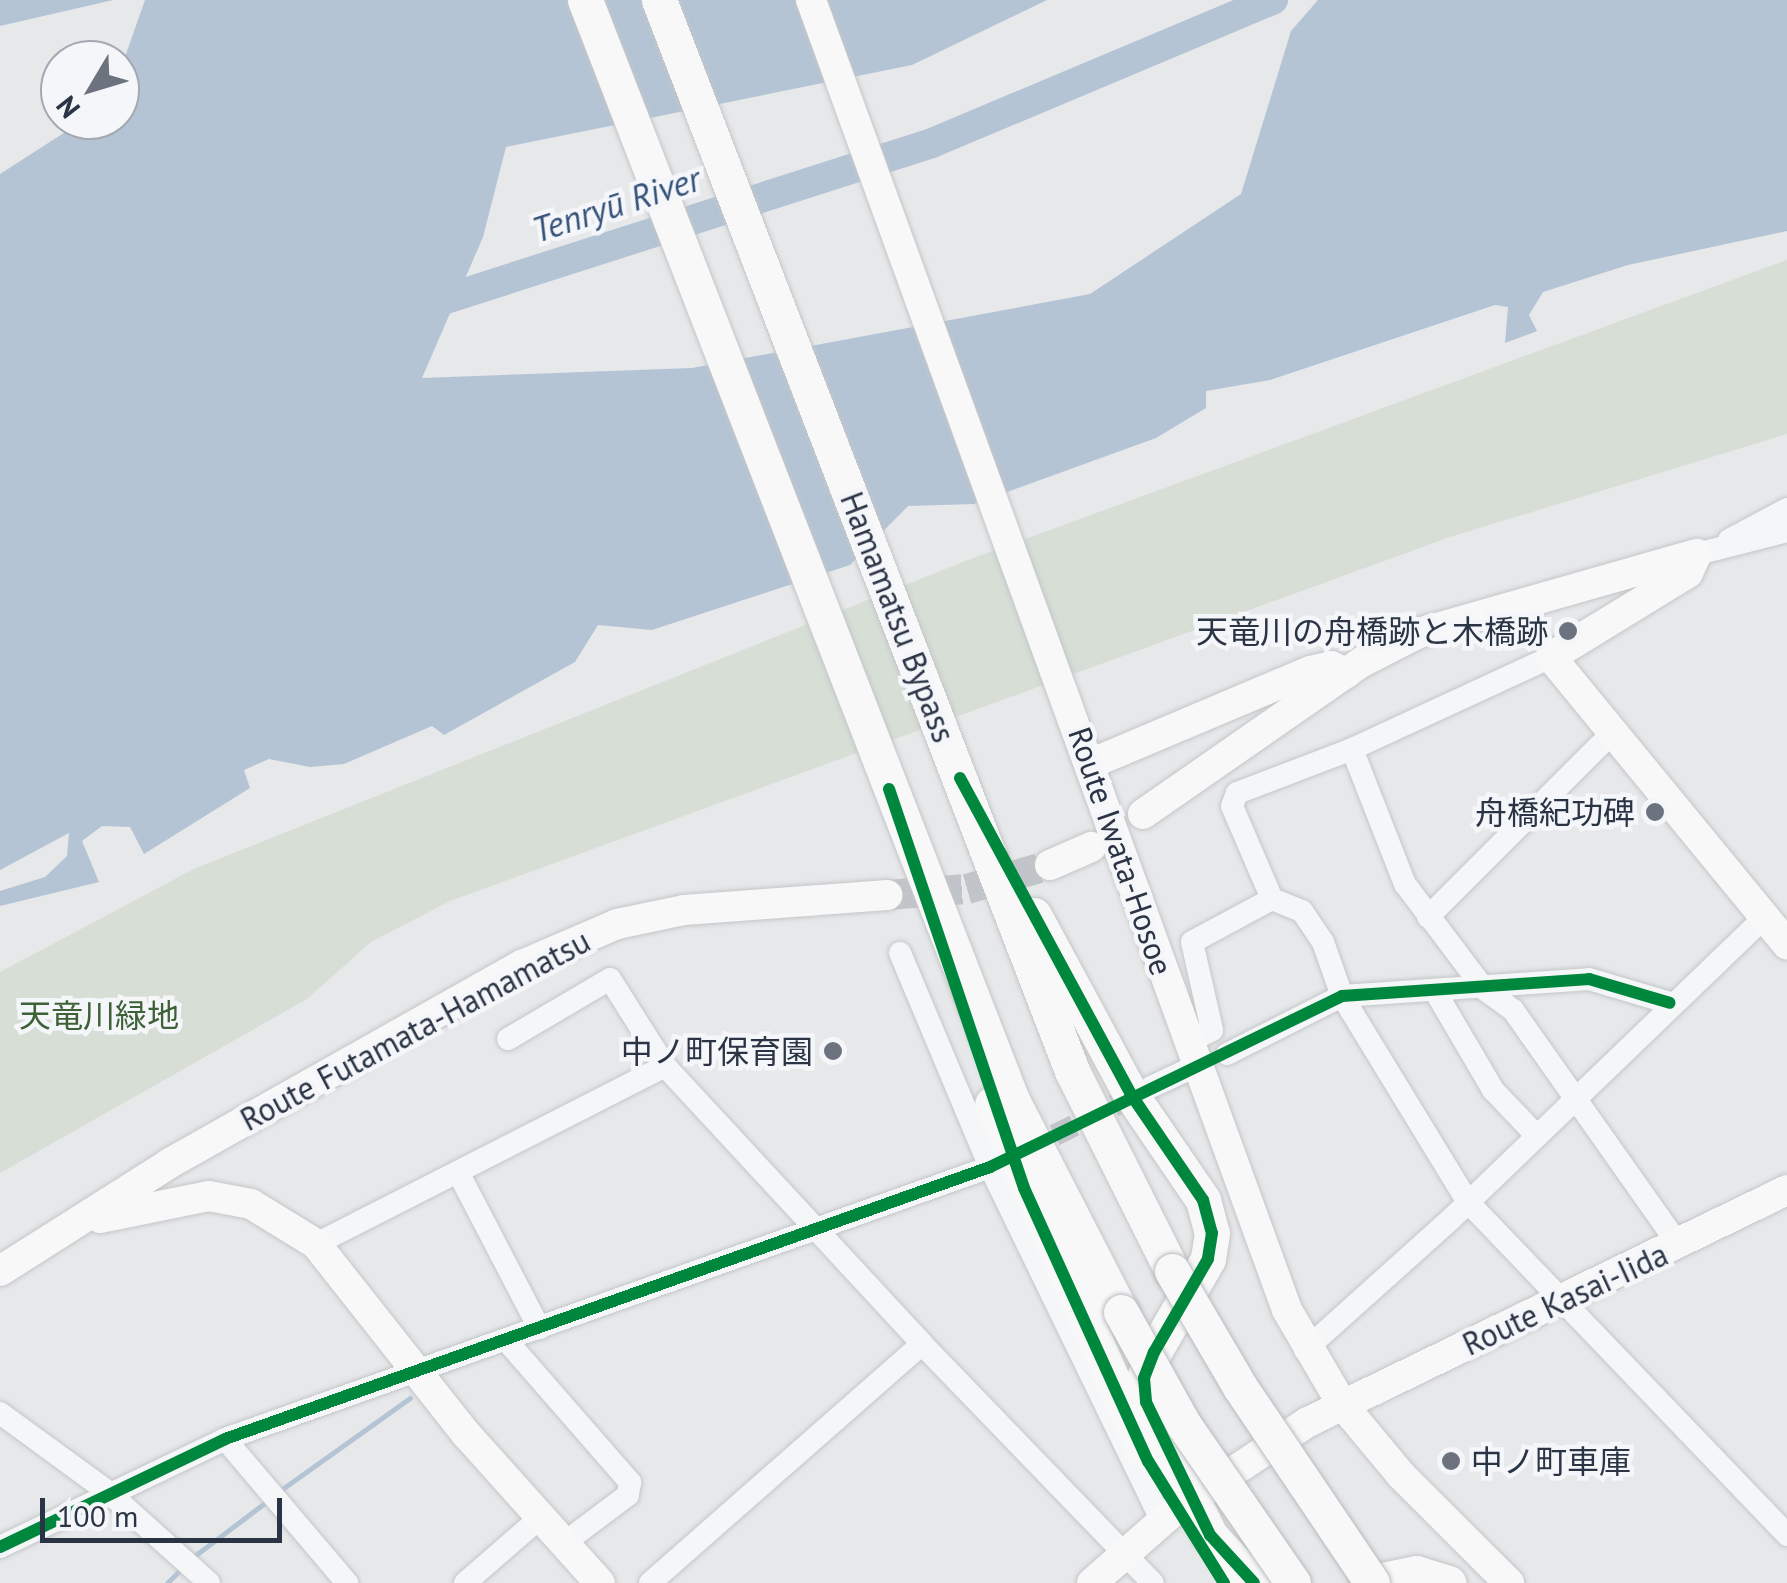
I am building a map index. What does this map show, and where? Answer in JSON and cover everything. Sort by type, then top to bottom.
[{"type":"highway","points":[[585,0],[1011,1098],[1184,1425],[1293,1583]]},
{"type":"highway","name":"Hamamatsu Bypass","points":[[659,0],[1072,1071],[1172,1271],[1240,1388],[1369,1583]]},
{"type":"highway","points":[[960,778],[1130,1094],[1203,1200],[1212,1233],[1208,1259],[1144,1378],[1175,1511],[1254,1583]]},
{"type":"highway","points":[[889,790],[1010,1151],[1175,1511],[1224,1583]]},
{"type":"highway","points":[[1369,1583],[1416,1573],[1448,1583]]},
{"type":"main road","name":"Route Iwata-Hosoe","points":[[811,0],[1078,730],[1187,1057],[1305,1350],[1342,1404],[1401,1476],[1509,1583]]},
{"type":"main road","points":[[1707,552],[1688,573],[1552,657],[1787,944]]},
{"type":"main road","points":[[1144,814],[1346,673],[1419,633],[1707,552]]},
{"type":"main road","points":[[1090,764],[1310,672],[1331,666],[1346,673]]},
{"type":"main road","points":[[1050,865],[1090,847]]},
{"type":"main road","name":"Route Futamata-Hamamatsu","points":[[0,1272],[87,1221],[170,1163],[522,966],[617,924],[684,910],[887,895]]},
{"type":"main road","name":"Route Kasai-Iida","points":[[1342,1404],[1564,1304],[1787,1190]]},
{"type":"main road","name":"Route Futamata-Hamamatsu","points":[[87,1221],[208,1196],[251,1204],[316,1244],[416,1372],[600,1583]]},
{"type":"main road","points":[[1092,1583],[1175,1511],[1342,1404]]},
{"type":"street","points":[[1707,552],[1787,508]]},
{"type":"street","points":[[1707,552],[1787,531]]},
{"type":"street","points":[[1552,657],[1352,749],[1237,793],[1232,806],[1272,899],[1302,911],[1323,942],[1342,996],[1467,1201],[1787,1535]]},
{"type":"street","points":[[1428,916],[1614,732]]},
{"type":"street","points":[[1352,749],[1405,884],[1484,989],[1513,1010],[1679,1245]]},
{"type":"street","points":[[1152,1088],[1212,1030],[1192,942],[1272,899]]},
{"type":"street","points":[[1305,1350],[1766,916]]},
{"type":"street","points":[[900,953],[990,1167],[1175,1511]]},
{"type":"street","points":[[508,1038],[610,979],[665,1066],[922,1344],[1153,1583]]},
{"type":"street","points":[[1226,1054],[1342,996],[1589,979],[1670,1003]]},
{"type":"street","points":[[1436,991],[1493,1090],[1535,1134]]},
{"type":"street","points":[[316,1244],[665,1066]]},
{"type":"street","points":[[0,1547],[107,1491],[224,1439],[990,1167]]},
{"type":"street","points":[[459,1174],[540,1328]]},
{"type":"street","points":[[506,1340],[630,1482],[628,1496],[564,1543]]},
{"type":"street","points":[[650,1583],[922,1344]]},
{"type":"street","points":[[0,1413],[107,1491],[208,1583]]},
{"type":"street","points":[[224,1439],[347,1583]]},
{"type":"street","points":[[465,1583],[541,1517]]},
{"type":"green space","name":"天竜川緑地","points":[[1787,260],[1787,434],[1450,537],[450,901],[371,942],[307,999],[0,1173],[0,972],[194,869],[968,560]]},
{"type":"water","points":[[0,0],[113,0],[0,26]]},
{"type":"water","points":[[145,0],[1047,0],[912,65],[506,147],[483,237],[422,378],[692,368],[1090,294],[1241,194],[1291,31],[1318,0],[1787,0],[1787,231],[1628,265],[1543,292],[1529,315],[1537,331],[1505,343],[1508,307],[1495,305],[1270,380],[1206,391],[1206,408],[1156,438],[974,504],[908,506],[850,565],[652,630],[598,625],[575,662],[444,735],[432,726],[344,764],[310,767],[269,759],[244,770],[250,788],[144,854],[130,827],[102,826],[82,841],[99,882],[0,906],[0,891],[45,877],[67,856],[69,833],[0,870],[0,174],[53,140],[140,140],[140,40],[131,40]]},
{"type":"waterway","name":"Tenryū River","points":[[421,307],[932,143],[1273,0]]},
{"type":"waterway","points":[[278,1492],[410,1398]]},
{"type":"waterway","points":[[193,1557],[266,1502]]},
{"type":"waterway","points":[[167,1583],[182,1568]]},
{"type":"tunnel","points":[[887,895],[967,889],[1050,865]]},
{"type":"tunnel","points":[[1025,1150],[1144,1091]]},
{"type":"cycle path","points":[[960,778],[1130,1093],[1203,1200],[1212,1233],[1208,1259],[1154,1352],[1144,1378],[1146,1402],[1210,1535],[1254,1583]]},
{"type":"cycle path","points":[[889,789],[1024,1188],[1148,1461],[1224,1583]]},
{"type":"cycle path","points":[[0,1547],[225,1439],[990,1167],[1342,996],[1589,979],[1670,1003]]},
{"type":"place","name":"天竜川の舟橋跡と木橋跡","points":[[1568,631]]},
{"type":"place","name":"舟橋紀功碑","points":[[1655,812]]},
{"type":"place","name":"中ノ町保育園","points":[[833,1051]]},
{"type":"place","name":"中ノ町車庫","points":[[1451,1461]]}]
